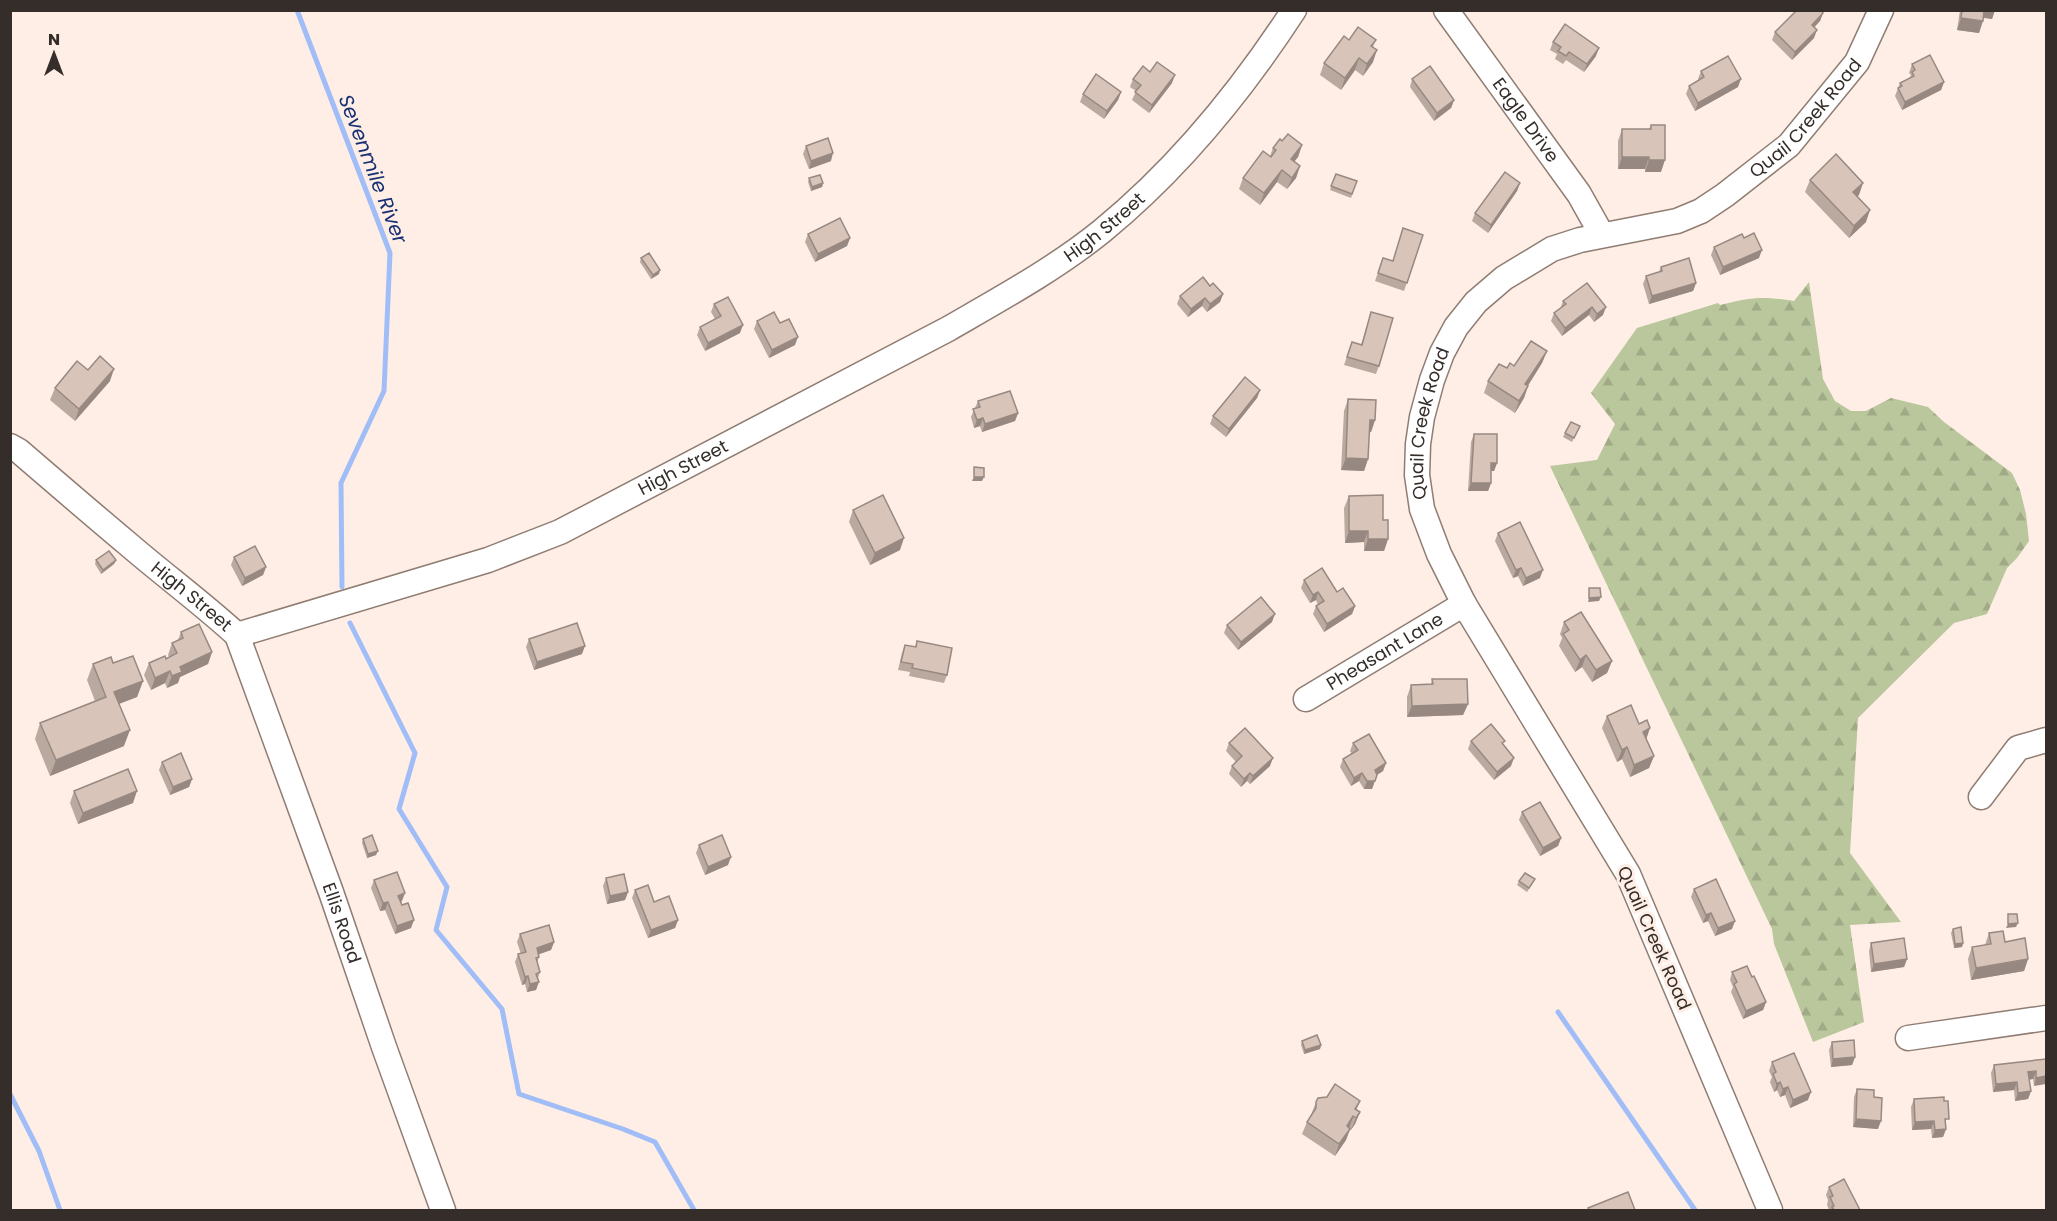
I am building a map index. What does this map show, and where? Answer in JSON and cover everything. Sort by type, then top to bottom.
[{"type":"street","name":"High Street","points":[[10,446],[86,506],[237,635],[488,560],[560,532],[948,329],[1055,265],[1101,232],[1177,163],[1236,94],[1294,10]]},
{"type":"street","name":"Eagle Drive","points":[[1446,10],[1578,194],[1602,235]]},
{"type":"street","name":"Quail Creek Road","points":[[1770,1210],[1628,874],[1464,604],[1439,554],[1422,509],[1417,475],[1418,444],[1422,417],[1442,353],[1456,327],[1476,302],[1503,278],[1552,249],[1602,235],[1677,221],[1701,211],[1725,195],[1789,145],[1857,62],[1881,10]]},
{"type":"street","name":"Pheasant Lane","points":[[1306,699],[1464,604]]},
{"type":"street","name":"Ellis Road","points":[[237,635],[331,892],[443,1210]]},
{"type":"street","points":[[1981,797],[2018,748],[2046,740]]},
{"type":"street","points":[[1908,1038],[2046,1018]]},
{"type":"green space","points":[[1809,282],[1823,379],[1835,401],[1851,411],[1866,411],[1891,398],[1928,407],[1944,422],[2012,473],[2020,490],[2026,514],[2029,541],[2007,568],[1987,614],[1954,623],[1858,718],[1850,853],[1901,922],[1850,925],[1864,1022],[1813,1042],[1774,944],[1772,929],[1550,466],[1597,460],[1615,424],[1591,393],[1637,328],[1718,303],[1720,305],[1757,298],[1794,301]]},
{"type":"building","points":[[1797,10],[1821,10],[1823,13],[1812,25],[1817,30],[1795,52],[1775,32]]},
{"type":"building","points":[[1962,10],[1984,10],[1983,21],[1961,18]]},
{"type":"building","points":[[1565,24],[1599,48],[1587,64],[1569,52],[1566,56],[1558,51],[1561,47],[1553,42]]},
{"type":"building","points":[[1358,27],[1376,40],[1371,46],[1377,50],[1367,64],[1359,58],[1345,78],[1324,63],[1344,36],[1349,40]]},
{"type":"building","points":[[1930,55],[1944,82],[1905,102],[1898,88],[1902,86],[1900,83],[1914,76],[1912,72],[1915,70],[1912,64]]},
{"type":"building","points":[[1728,56],[1741,79],[1698,103],[1689,86],[1704,77],[1701,71]]},
{"type":"building","points":[[1157,62],[1175,75],[1152,105],[1135,92],[1141,85],[1133,79],[1143,66],[1150,72]]},
{"type":"building","points":[[1430,66],[1454,100],[1437,113],[1412,79]]},
{"type":"building","points":[[1096,74],[1121,92],[1107,111],[1083,94]]},
{"type":"building","points":[[1651,125],[1665,125],[1665,160],[1649,160],[1649,157],[1622,157],[1622,129],[1651,129]]},
{"type":"building","points":[[1288,134],[1302,145],[1291,159],[1300,166],[1292,178],[1282,170],[1264,193],[1243,178],[1263,151],[1271,157],[1276,150],[1273,148],[1280,139],[1282,141]]},
{"type":"building","points":[[828,138],[833,153],[811,161],[806,146]]},
{"type":"building","points":[[1836,154],[1863,183],[1853,192],[1870,210],[1854,226],[1810,180]]},
{"type":"building","points":[[1505,172],[1520,183],[1491,225],[1475,213]]},
{"type":"building","points":[[1336,174],[1357,181],[1352,194],[1331,186]]},
{"type":"building","points":[[820,175],[823,183],[812,187],[809,178]]},
{"type":"building","points":[[840,218],[850,238],[818,254],[808,234]]},
{"type":"building","points":[[1403,228],[1423,235],[1407,283],[1378,273],[1383,258],[1393,261]]},
{"type":"building","points":[[1754,233],[1762,250],[1723,267],[1714,247],[1742,234],[1744,238]]},
{"type":"building","points":[[649,253],[660,270],[653,275],[641,258]]},
{"type":"building","points":[[1689,258],[1696,283],[1652,296],[1646,276],[1662,271],[1661,267]]},
{"type":"building","points":[[1203,277],[1210,286],[1213,283],[1223,294],[1210,304],[1205,298],[1191,309],[1180,296]]},
{"type":"building","points":[[1587,283],[1606,307],[1597,314],[1592,307],[1565,328],[1554,313],[1566,304],[1563,301]]},
{"type":"building","points":[[728,297],[743,325],[708,343],[700,327],[721,316],[714,304]]},
{"type":"building","points":[[774,312],[780,323],[789,319],[798,337],[772,350],[757,321]]},
{"type":"building","points":[[1371,312],[1393,318],[1379,366],[1347,357],[1352,342],[1362,345]]},
{"type":"building","points":[[1531,341],[1547,351],[1525,384],[1528,386],[1519,401],[1488,381],[1499,364],[1507,368],[1510,363],[1514,366]]},
{"type":"building","points":[[100,356],[114,369],[79,409],[55,388],[77,361],[88,370]]},
{"type":"building","points":[[1245,377],[1260,390],[1229,429],[1213,416]]},
{"type":"building","points":[[1010,391],[1018,413],[985,424],[983,418],[977,420],[973,409],[980,407],[978,401]]},
{"type":"building","points":[[1348,399],[1376,400],[1375,420],[1370,420],[1368,459],[1346,458]]},
{"type":"building","points":[[1571,422],[1580,426],[1574,438],[1565,433]]},
{"type":"building","points":[[1474,434],[1497,434],[1497,463],[1491,463],[1491,483],[1471,483]]},
{"type":"building","points":[[974,467],[984,468],[984,477],[974,477]]},
{"type":"building","points":[[883,495],[904,538],[875,553],[853,510]]},
{"type":"building","points":[[1383,495],[1383,520],[1388,520],[1388,539],[1368,539],[1368,531],[1349,531],[1349,496]]},
{"type":"building","points":[[1520,522],[1543,570],[1526,578],[1521,568],[1516,570],[1498,533]]},
{"type":"building","points":[[255,546],[266,567],[245,578],[234,557]]},
{"type":"building","points":[[109,551],[116,560],[103,570],[96,560]]},
{"type":"building","points":[[1322,568],[1337,592],[1343,588],[1355,606],[1327,624],[1316,606],[1324,601],[1318,592],[1313,595],[1304,580]]},
{"type":"building","points":[[1589,588],[1600,588],[1601,597],[1589,598]]},
{"type":"building","points":[[1261,597],[1275,614],[1241,642],[1227,625]]},
{"type":"building","points":[[1581,612],[1612,661],[1596,670],[1586,655],[1580,660],[1563,634],[1569,630],[1564,622]]},
{"type":"building","points":[[577,623],[585,646],[537,662],[529,639]]},
{"type":"building","points":[[199,624],[212,652],[180,667],[182,672],[172,676],[170,671],[155,678],[149,663],[165,656],[166,659],[177,653],[172,643],[183,638],[181,632]]},
{"type":"building","points":[[917,641],[952,648],[947,675],[912,668],[913,664],[901,662],[905,645],[916,647]]},
{"type":"building","points":[[133,656],[143,681],[114,692],[130,730],[56,760],[40,723],[106,697],[93,664],[111,657],[113,663]]},
{"type":"building","points":[[1432,679],[1467,679],[1468,704],[1412,706],[1411,685],[1433,684]]},
{"type":"building","points":[[1631,705],[1639,724],[1647,720],[1650,728],[1643,732],[1654,756],[1634,765],[1627,747],[1622,750],[1607,716]]},
{"type":"building","points":[[1491,724],[1505,741],[1502,743],[1514,758],[1497,772],[1471,741]]},
{"type":"building","points":[[1245,728],[1273,758],[1253,776],[1250,773],[1244,779],[1232,766],[1242,756],[1229,743]]},
{"type":"building","points":[[1369,734],[1386,763],[1375,770],[1377,775],[1375,781],[1367,781],[1362,773],[1354,778],[1343,759],[1358,750],[1353,743]]},
{"type":"building","points":[[181,753],[192,779],[173,787],[162,762]]},
{"type":"building","points":[[128,769],[137,791],[83,813],[74,791]]},
{"type":"building","points":[[1540,802],[1561,838],[1543,848],[1522,812]]},
{"type":"building","points":[[372,835],[378,851],[368,854],[363,839]]},
{"type":"building","points":[[722,835],[731,857],[708,867],[699,845]]},
{"type":"building","points":[[397,872],[405,893],[398,896],[402,905],[408,903],[414,920],[397,926],[388,902],[383,903],[374,880]]},
{"type":"building","points":[[1525,873],[1535,879],[1529,888],[1519,881]]},
{"type":"building","points":[[624,874],[628,892],[610,896],[606,878]]},
{"type":"building","points":[[1716,879],[1735,921],[1718,928],[1711,913],[1706,915],[1694,889]]},
{"type":"building","points":[[648,885],[654,902],[669,896],[678,920],[651,930],[635,890]]},
{"type":"building","points":[[2008,914],[2017,914],[2018,923],[2008,924]]},
{"type":"building","points":[[549,925],[554,942],[537,948],[539,957],[536,958],[540,972],[536,974],[539,982],[530,984],[528,976],[525,977],[518,954],[526,952],[520,934]]},
{"type":"building","points":[[1961,927],[1963,943],[1955,944],[1953,929]]},
{"type":"building","points":[[2003,931],[2005,942],[2025,938],[2028,959],[1976,968],[1972,947],[1991,944],[1989,933]]},
{"type":"building","points":[[1904,938],[1907,959],[1874,964],[1871,943]]},
{"type":"building","points":[[1747,966],[1766,1002],[1746,1011],[1734,984],[1737,982],[1732,972]]},
{"type":"building","points":[[1317,1035],[1321,1045],[1305,1050],[1302,1041]]},
{"type":"building","points":[[1854,1040],[1855,1057],[1833,1059],[1832,1042]]},
{"type":"building","points":[[1794,1053],[1811,1092],[1793,1100],[1788,1087],[1783,1089],[1780,1082],[1777,1084],[1772,1062]]},
{"type":"building","points":[[2046,1059],[2046,1076],[2036,1078],[2036,1071],[2028,1072],[2031,1091],[2018,1093],[2017,1082],[1996,1084],[1994,1065]]},
{"type":"building","points":[[1335,1084],[1360,1101],[1355,1109],[1360,1112],[1356,1118],[1353,1116],[1347,1126],[1350,1129],[1339,1144],[1307,1122],[1316,1108],[1318,1098],[1327,1097]]},
{"type":"building","points":[[1857,1089],[1874,1090],[1874,1097],[1882,1098],[1881,1121],[1856,1119]]},
{"type":"building","points":[[1944,1097],[1944,1101],[1948,1101],[1949,1119],[1945,1119],[1946,1129],[1935,1130],[1934,1121],[1915,1122],[1914,1099]]},
{"type":"building","points":[[1844,1179],[1860,1210],[1834,1210],[1832,1207],[1834,1206],[1830,1197],[1833,1196],[1829,1187]]},
{"type":"building","points":[[1628,1192],[1635,1210],[1589,1210],[1588,1208]]},
{"type":"waterway","name":"Sevenmile River","points":[[297,10],[390,253],[384,391],[341,483],[342,587]]},
{"type":"waterway","name":"Sevenmile River","points":[[350,623],[415,753],[399,809],[447,887],[436,930],[502,1009],[519,1094],[655,1142],[694,1210]]},
{"type":"waterway","points":[[1558,1012],[1695,1210]]},
{"type":"waterway","points":[[10,1094],[39,1151],[60,1210]]}]
